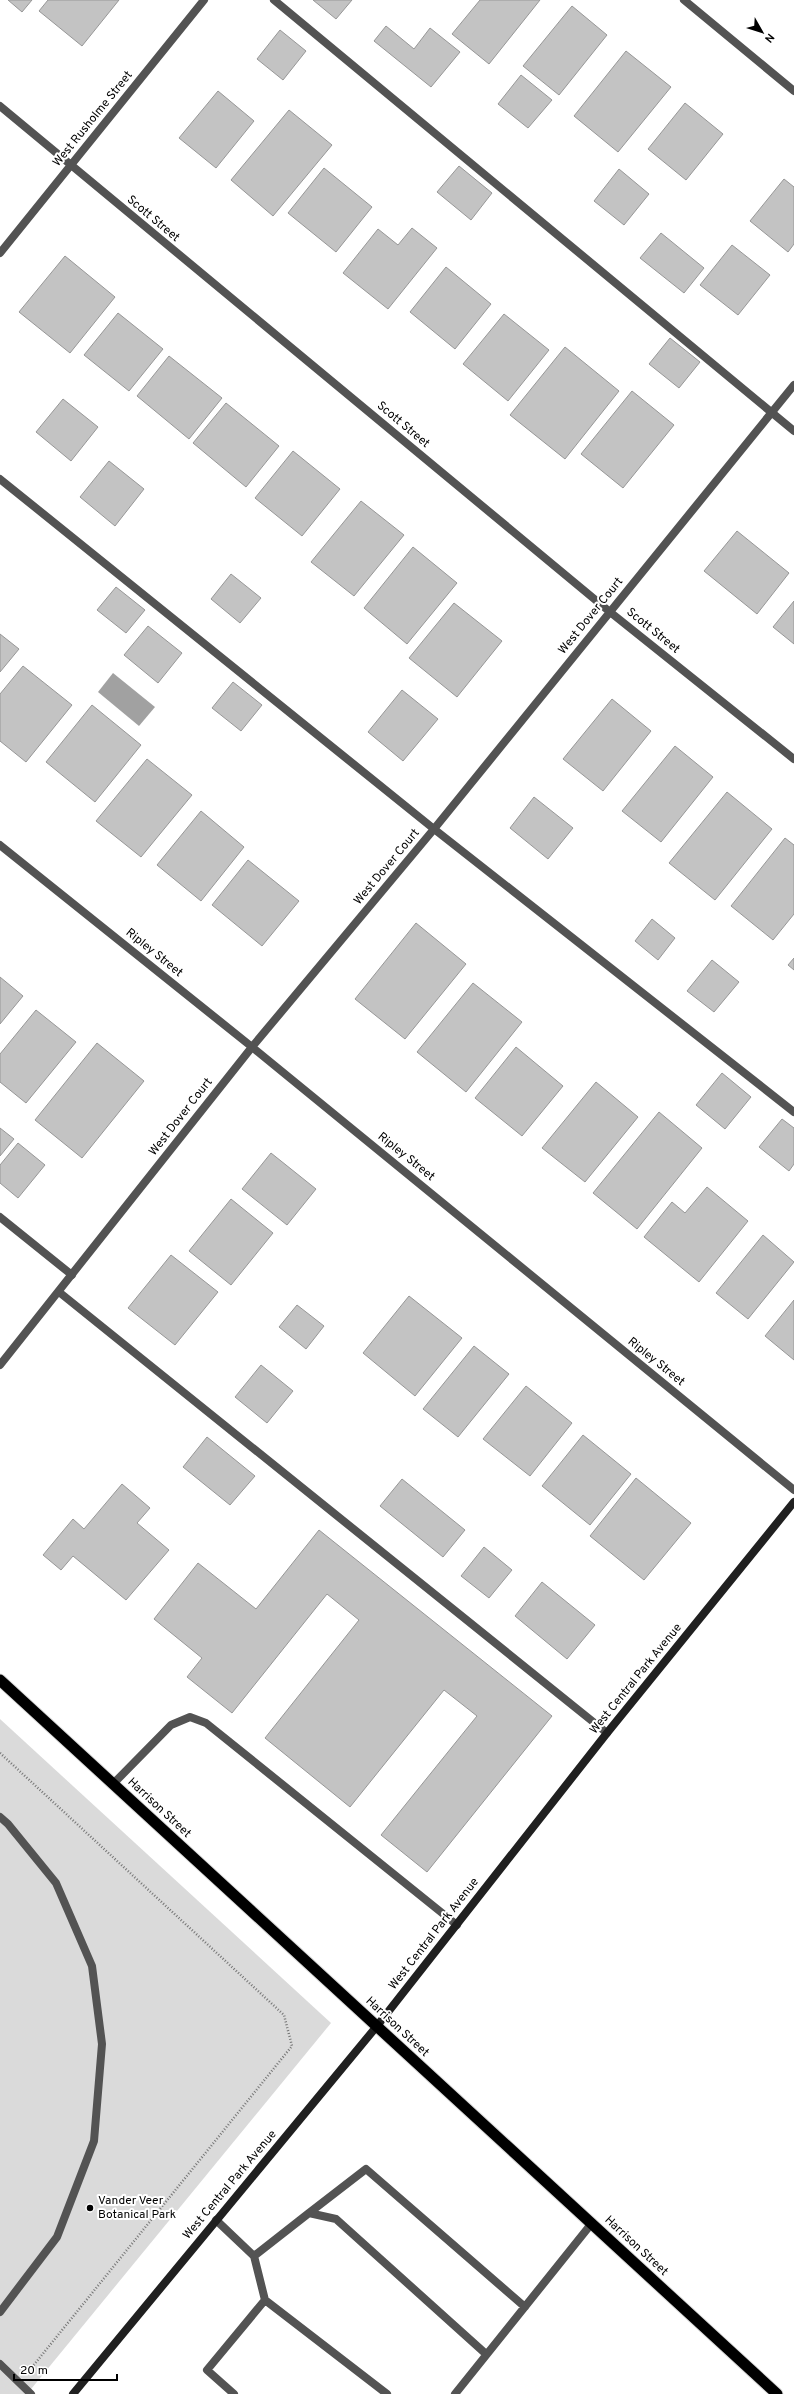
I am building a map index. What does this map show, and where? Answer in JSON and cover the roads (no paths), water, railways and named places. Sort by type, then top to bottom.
[{"type":"highway","name":"Harrison Street","points":[[0,1680],[592,2223],[776,2394]]},
{"type":"main road","name":"West Central Park Avenue","points":[[73,2394],[377,2026],[607,1733],[794,1502]]},
{"type":"street","name":"West Rusholme Street","points":[[0,253],[204,0]]},
{"type":"street","points":[[274,0],[794,431]]},
{"type":"street","points":[[684,0],[794,91]]},
{"type":"street","name":"Scott Street","points":[[0,106],[70,166],[610,612],[794,759]]},
{"type":"street","name":"West Dover Court","points":[[0,1365],[252,1047],[434,829],[794,385]]},
{"type":"street","points":[[0,479],[434,829],[794,1112]]},
{"type":"street","name":"Ripley Street","points":[[0,845],[252,1047],[794,1490]]},
{"type":"street","points":[[0,1217],[72,1275]]},
{"type":"street","points":[[59,1292],[607,1733]]},
{"type":"street","points":[[113,1784],[171,1725],[190,1717],[206,1723],[457,1925]]},
{"type":"street","points":[[0,1817],[13,1830],[56,1883],[92,1966],[102,2044],[94,2141],[57,2237],[0,2312]]},
{"type":"street","points":[[254,2256],[366,2169],[525,2307]]},
{"type":"street","points":[[309,2213],[336,2220],[486,2354]]},
{"type":"street","points":[[216,2220],[254,2256],[265,2300],[387,2394]]},
{"type":"street","points":[[455,2394],[592,2223]]},
{"type":"street","points":[[234,2394],[207,2370],[265,2300]]},
{"type":"street","points":[[0,2364],[31,2394]]},
{"type":"place","name":"Vander Veer Botanical Park","points":[[90,2208]]}]
